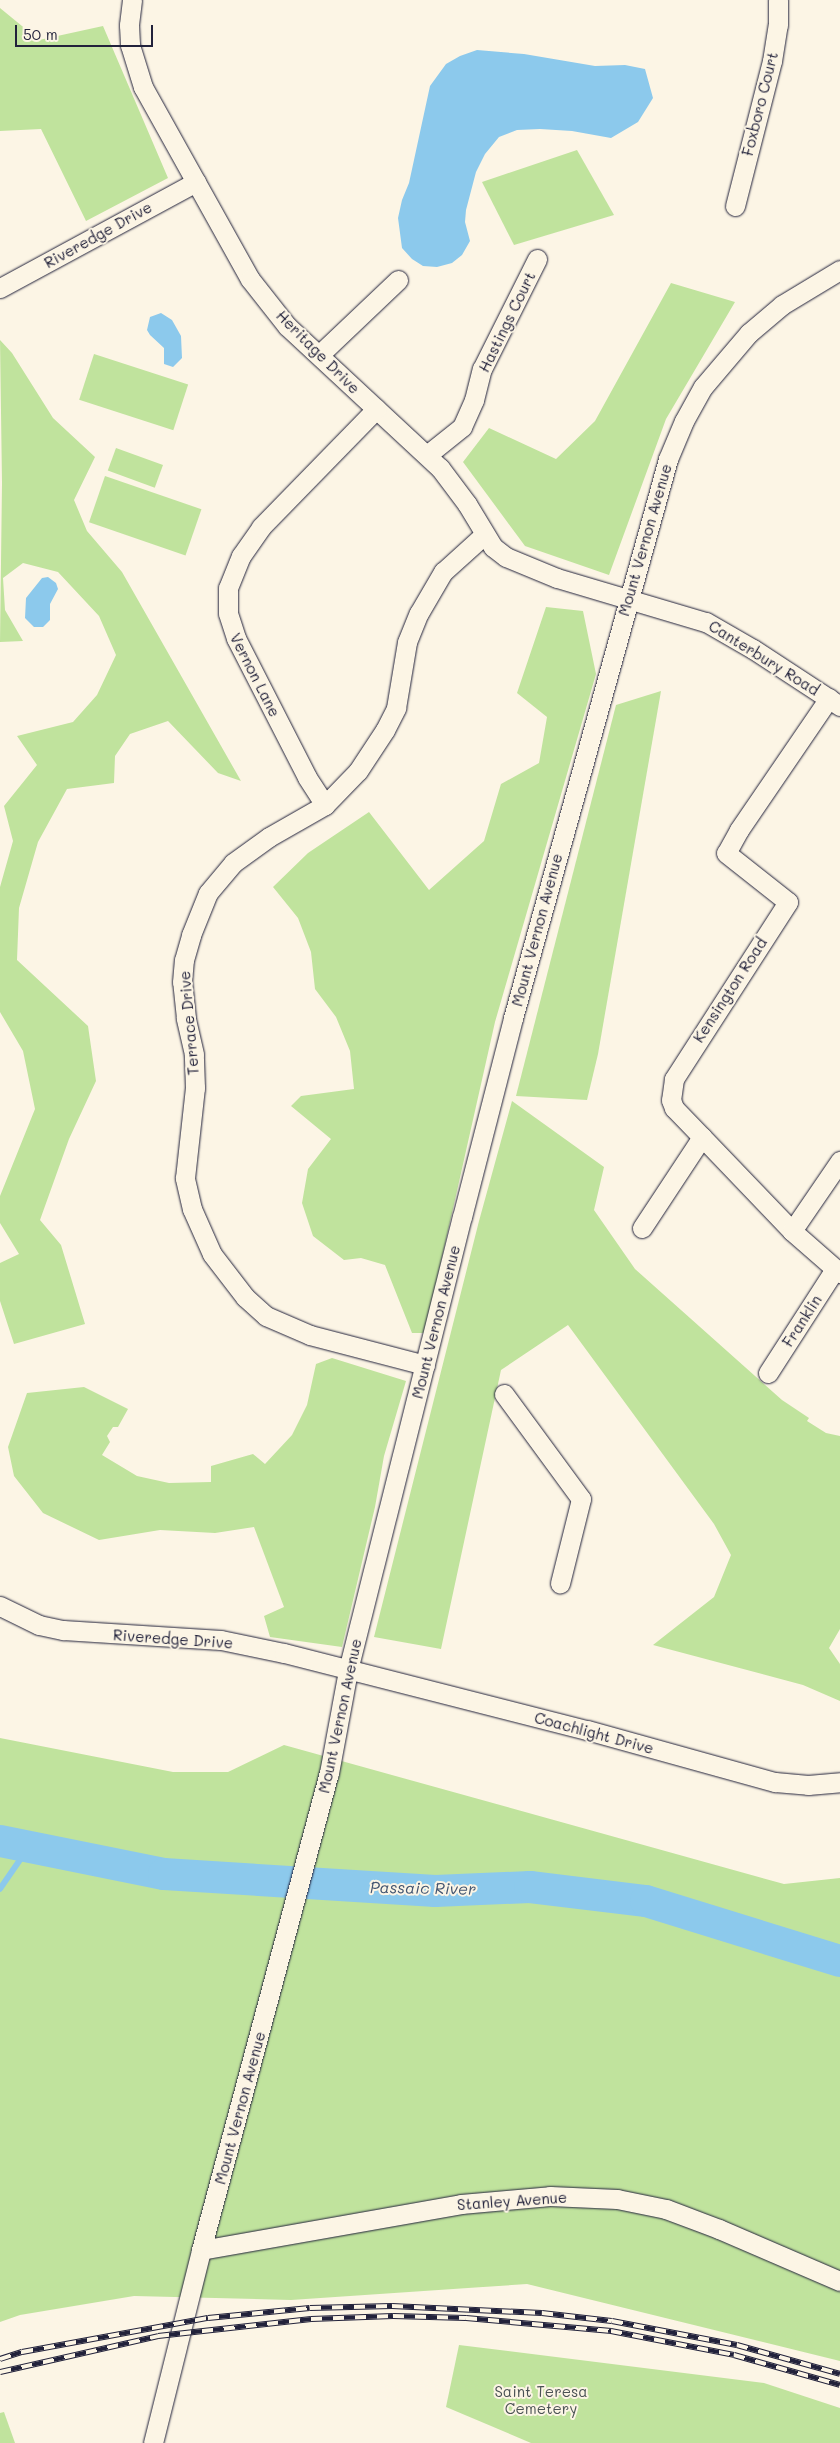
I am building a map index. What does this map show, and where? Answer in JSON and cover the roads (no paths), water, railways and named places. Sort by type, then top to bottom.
[{"type":"street","name":"Heritage Drive","points":[[132,0],[129,25],[130,44],[137,73],[250,279],[288,326],[427,455],[466,504],[493,547],[506,557],[524,566],[558,578],[629,598]]},
{"type":"street","name":"Foxboro Court","points":[[735,206],[772,61],[778,25],[778,0]]},
{"type":"street","name":"Riveredge Drive","points":[[0,288],[196,182]]},
{"type":"street","name":"Hastings Court","points":[[427,455],[462,427],[474,400],[482,369],[538,259]]},
{"type":"street","name":"Mount Vernon Avenue","points":[[153,2443],[202,2250],[329,1773],[348,1670],[513,1018],[668,459],[684,421],[703,387],[749,333],[782,305],[840,270]]},
{"type":"street","points":[[319,355],[398,280]]},
{"type":"street","name":"Vernon Lane","points":[[325,806],[307,777],[236,638],[228,613],[228,588],[241,556],[262,527],[376,409]]},
{"type":"street","name":"Terrace Drive","points":[[425,1365],[310,1335],[266,1316],[245,1297],[212,1254],[192,1209],[186,1182],[186,1155],[195,1088],[194,1054],[186,1018],[182,982],[184,960],[191,935],[208,893],[233,863],[269,837],[325,806],[358,771],[385,730],[396,708],[407,642],[419,613],[443,572],[484,535]]},
{"type":"street","name":"Canterbury Road","points":[[629,598],[706,622],[753,649],[835,702]]},
{"type":"street","name":"Kensington Road","points":[[835,702],[739,830],[726,853],[788,902],[674,1079],[671,1100],[674,1108],[792,1231],[838,1271]]},
{"type":"street","points":[[642,1228],[702,1138]]},
{"type":"street","points":[[792,1231],[840,1161]]},
{"type":"street","name":"Franklin","points":[[768,1373],[838,1271]]},
{"type":"street","points":[[504,1394],[581,1499],[560,1583]]},
{"type":"street","name":"Riveredge Drive","points":[[0,1606],[39,1624],[63,1630],[221,1640],[348,1670]]},
{"type":"street","name":"Coachlight Drive","points":[[348,1670],[587,1730],[775,1782],[808,1785],[840,1782]]},
{"type":"street","name":"Stanley Avenue","points":[[202,2250],[462,2204],[550,2196],[617,2199],[666,2209],[840,2281]]},
{"type":"water","points":[[477,50],[524,54],[595,66],[625,65],[645,69],[653,98],[638,122],[611,138],[572,131],[540,129],[517,130],[499,137],[485,154],[476,172],[466,210],[465,222],[470,241],[462,255],[452,263],[437,267],[423,266],[412,259],[402,248],[398,218],[402,200],[409,183],[430,86],[446,64],[460,56]]},
{"type":"water","points":[[161,313],[172,320],[181,336],[182,358],[173,367],[164,364],[164,348],[147,330],[150,317]]},
{"type":"water","points":[[48,577],[56,583],[58,589],[50,604],[50,620],[43,627],[34,627],[25,618],[26,598],[42,578]]},
{"type":"waterway","name":"Passaic River","points":[[0,1841],[164,1874],[435,1891],[530,1887],[646,1901],[840,1961]]},
{"type":"waterway","points":[[0,1889],[29,1847]]},
{"type":"railway","points":[[0,2359],[22,2352],[208,2318],[310,2308],[392,2306],[542,2313],[612,2321],[737,2345],[840,2374]]},
{"type":"railway","points":[[0,2372],[158,2336],[311,2319],[393,2316],[466,2318],[611,2331],[734,2355],[840,2385]]},
{"type":"park label","name":"Saint Teresa Cemetery","points":[[541,2400]]}]
